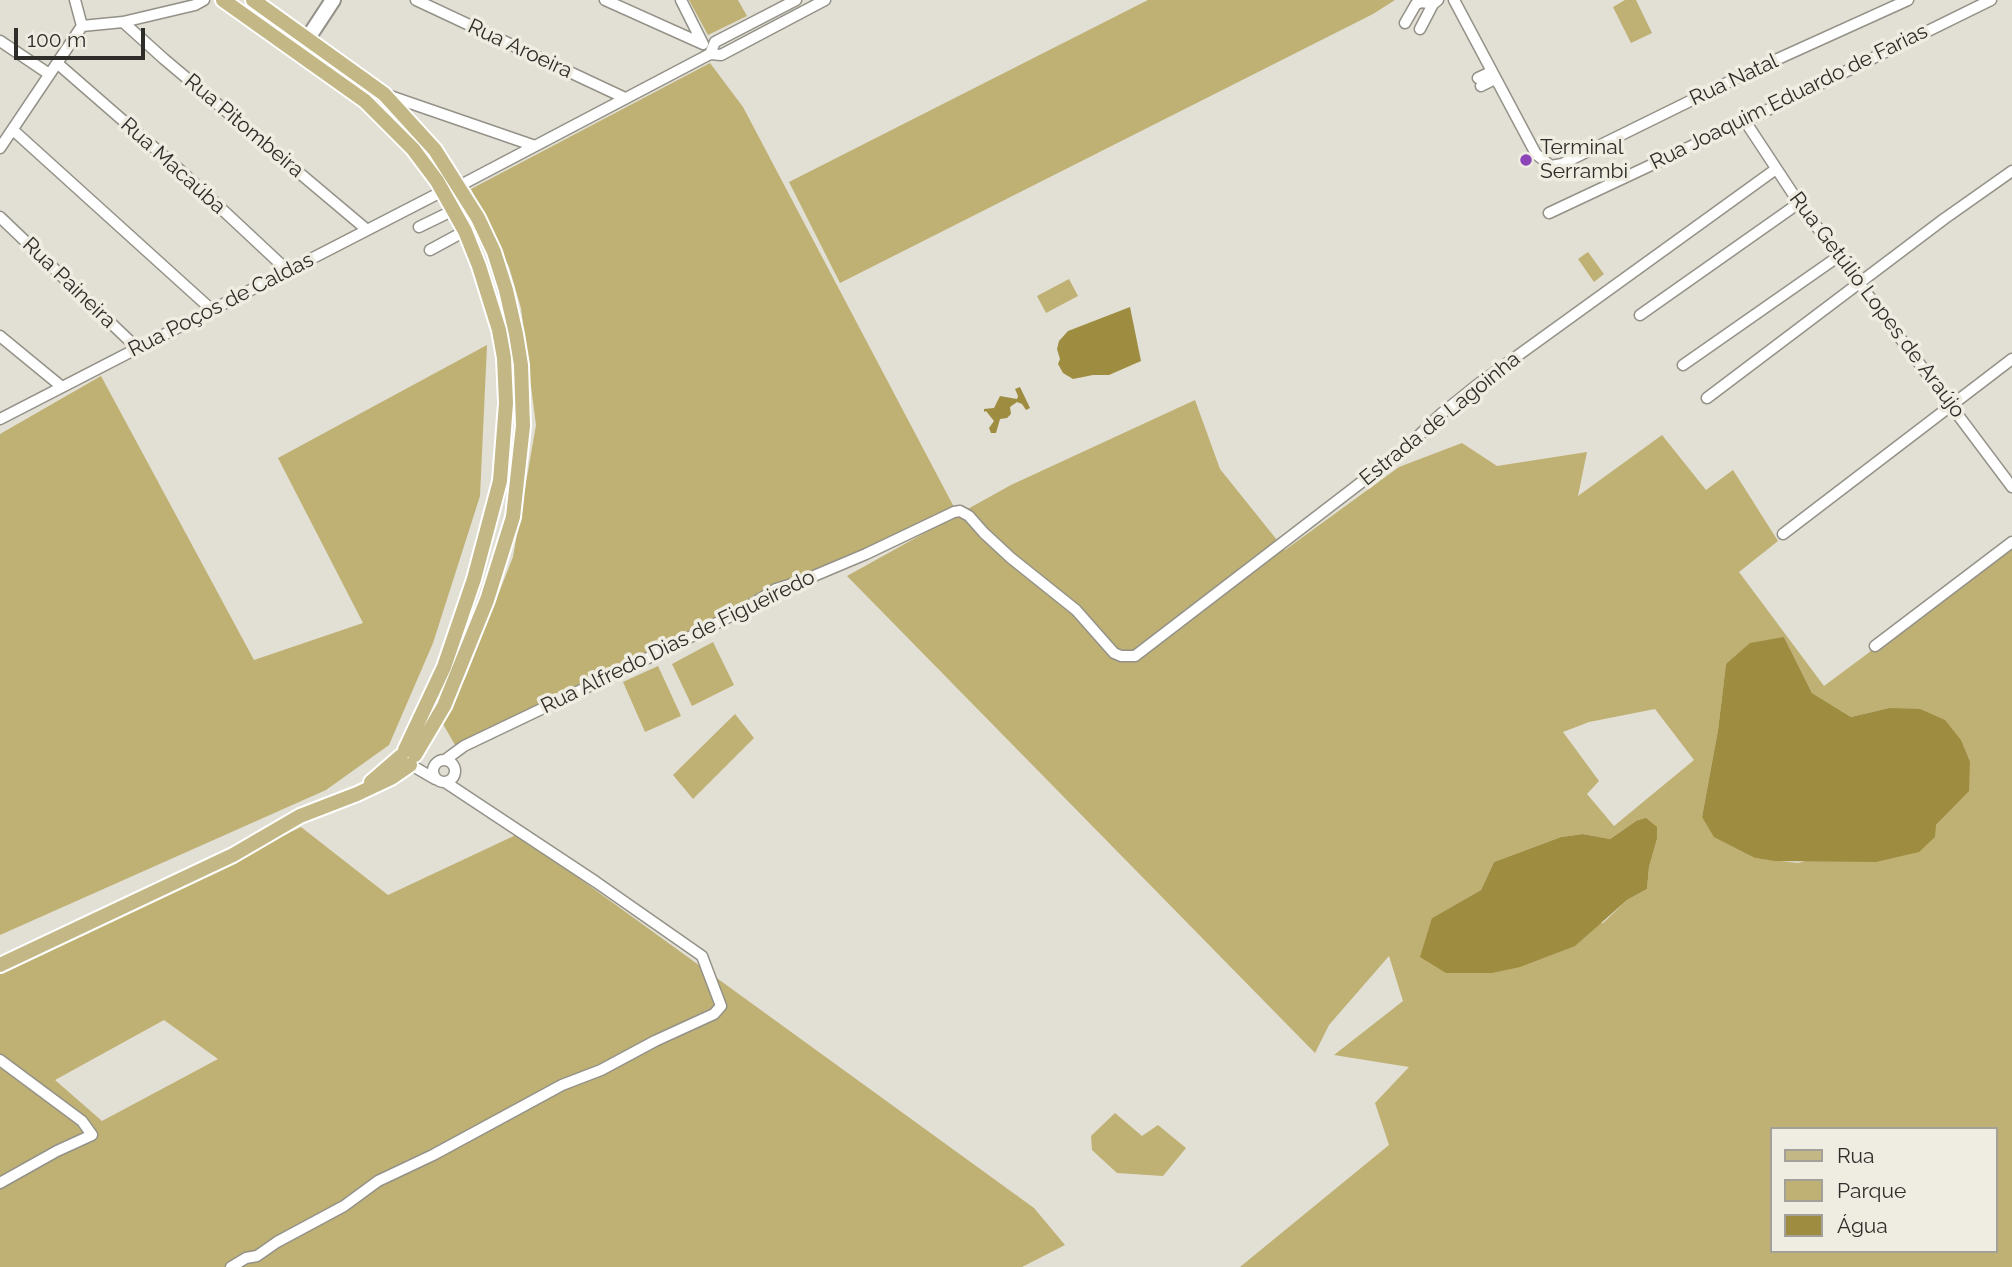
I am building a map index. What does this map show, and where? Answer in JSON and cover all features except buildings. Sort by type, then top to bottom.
[{"type":"main road","points":[[223,0],[347,87],[378,112],[413,149],[443,191],[465,231],[499,330],[504,358],[506,403],[500,481],[481,553],[444,667],[410,758]]},
{"type":"main road","points":[[0,965],[233,855],[300,816],[357,794],[410,758],[444,706],[487,600],[513,517],[523,426],[521,365],[501,275],[478,218],[428,141],[384,94],[253,0]]},
{"type":"main road","points":[[308,38],[333,0]]},
{"type":"main road","points":[[481,273],[496,260]]},
{"type":"main road","points":[[481,273],[501,275]]},
{"type":"street","points":[[2,142],[13,130],[82,26],[75,0]]},
{"type":"street","points":[[82,26],[123,22],[195,5],[204,0]]},
{"type":"street","name":"Rua Aroeira","points":[[416,0],[625,98]]},
{"type":"street","points":[[605,0],[721,55],[825,0]]},
{"type":"street","points":[[681,0],[706,49]]},
{"type":"street","points":[[459,186],[625,98],[715,42],[796,0]]},
{"type":"street","points":[[1454,0],[1493,75],[1480,82]]},
{"type":"street","name":"Rua Natal","points":[[1493,75],[1536,154],[1551,166],[1562,164],[1737,78],[1908,0]]},
{"type":"street","name":"Rua Joaquim Eduardo de Farias","points":[[1549,213],[1745,121],[1991,0]]},
{"type":"street","points":[[1405,23],[1416,4],[1436,2]]},
{"type":"street","points":[[1420,29],[1436,2]]},
{"type":"street","name":"Rua Pitombeira","points":[[123,22],[366,229]]},
{"type":"street","points":[[0,41],[49,74]]},
{"type":"street","name":"Rua Macaúba","points":[[57,63],[181,171],[288,271]]},
{"type":"street","points":[[384,94],[535,146]]},
{"type":"street","name":"Rua Getúlio Lopes de Araújo","points":[[1745,121],[1799,203],[2012,487]]},
{"type":"street","points":[[13,130],[212,310]]},
{"type":"street","name":"Estrada de Lagoinha","points":[[1107,645],[1121,656],[1130,657],[1139,653],[1406,448],[1476,385],[1776,169]]},
{"type":"street","points":[[1707,398],[2012,171]]},
{"type":"street","name":"Rua Poços de Caldas","points":[[0,419],[443,191]]},
{"type":"street","points":[[1640,315],[1799,203]]},
{"type":"street","points":[[419,227],[453,210]]},
{"type":"street","name":"Rua Paineira","points":[[0,217],[137,348]]},
{"type":"street","points":[[430,250],[465,231]]},
{"type":"street","points":[[1683,365],[1839,256]]},
{"type":"street","points":[[0,336],[62,387]]},
{"type":"street","points":[[1783,534],[2012,359]]},
{"type":"street","name":"Rua Alfredo Dias de Figueiredo","points":[[441,762],[464,746],[692,637],[776,589],[803,581],[866,554],[954,512],[960,511],[969,516],[984,533],[1076,610],[1107,645]]},
{"type":"street","points":[[1875,646],[2012,542]]},
{"type":"street","points":[[410,758],[453,765],[453,778],[441,781]]},
{"type":"street","points":[[231,1267],[344,1206],[378,1181],[433,1155],[562,1085],[601,1070],[714,1014],[721,1006],[702,956],[410,758]]},
{"type":"street","points":[[441,762],[433,772],[441,781]]},
{"type":"street","points":[[0,1060],[82,1121],[92,1135],[0,1183]]},
{"type":"green space","points":[[689,0],[738,0],[747,16],[708,35]]},
{"type":"green space","points":[[1148,0],[1395,0],[1373,14],[840,283],[789,182]]},
{"type":"green space","points":[[1625,0],[1636,0],[1652,33],[1631,43],[1613,7]]},
{"type":"green space","points":[[710,63],[743,107],[955,509],[856,553],[455,745],[443,724],[467,674],[513,557],[536,425],[521,308],[509,267],[471,189]]},
{"type":"green space","points":[[1588,252],[1604,274],[1594,282],[1578,259]]},
{"type":"green space","points":[[1069,279],[1078,296],[1046,313],[1037,296]]},
{"type":"green space","points":[[487,345],[480,496],[433,643],[389,745],[326,790],[0,935],[0,434],[101,376],[254,660],[363,623],[278,458]]},
{"type":"green space","points":[[1195,400],[1220,469],[1285,550],[1399,467],[1462,443],[1497,466],[1587,452],[1578,496],[1662,435],[1706,490],[1733,470],[1778,541],[1739,572],[1824,686],[2012,546],[2012,1267],[1240,1267],[1389,1145],[1375,1103],[1409,1067],[1334,1055],[1403,1001],[1389,956],[1329,1025],[1315,1053],[847,576],[1011,485]],"holes":[[[1784,637],[1812,693],[1851,717],[1889,708],[1951,809],[1936,825],[1798,863],[1755,858],[1702,817],[1718,730],[1726,664]],[[1655,709],[1694,760],[1614,826],[1587,794],[1599,781],[1563,732],[1589,722]],[[1636,821],[1657,839],[1649,867],[1647,889],[1627,900],[1603,923],[1432,918],[1481,890],[1494,862],[1561,837],[1583,834],[1610,839]]]},
{"type":"green space","points":[[713,642],[734,685],[692,706],[672,664]]},
{"type":"green space","points":[[658,666],[681,716],[645,732],[623,682]]},
{"type":"green space","points":[[735,714],[754,738],[693,799],[673,775]]},
{"type":"green space","points":[[301,827],[388,895],[518,834],[1034,1208],[1065,1245],[1022,1267],[0,1267],[0,972]],"holes":[[[164,1020],[218,1059],[102,1121],[55,1080]]]},
{"type":"green space","points":[[1115,1113],[1142,1136],[1158,1125],[1186,1148],[1163,1176],[1117,1173],[1092,1150],[1091,1136]]},
{"type":"water","points":[[1130,307],[1141,361],[1109,375],[1073,379],[1063,373],[1058,364],[1060,359],[1057,349],[1059,341],[1068,331]]},
{"type":"water","points":[[1020,387],[1030,408],[1026,410],[1017,402],[1010,407],[1011,414],[1007,418],[1000,419],[996,433],[991,433],[989,428],[994,421],[984,409],[994,408],[1000,396],[1017,399],[1015,389]]},
{"type":"water","points":[[1784,637],[1812,693],[1851,717],[1889,708],[1920,709],[1945,720],[1961,740],[1970,762],[1969,791],[1936,825],[1935,837],[1919,852],[1876,862],[1775,861],[1755,858],[1714,837],[1702,817],[1718,730],[1726,664],[1750,643]]},
{"type":"water","points":[[1646,818],[1657,827],[1647,889],[1627,900],[1575,946],[1520,967],[1492,973],[1446,973],[1420,957],[1432,918],[1481,890],[1494,862],[1561,837],[1583,834],[1610,839],[1636,821]]},
{"type":"place","name":"Terminal Serrambi","points":[[1526,160]]}]
